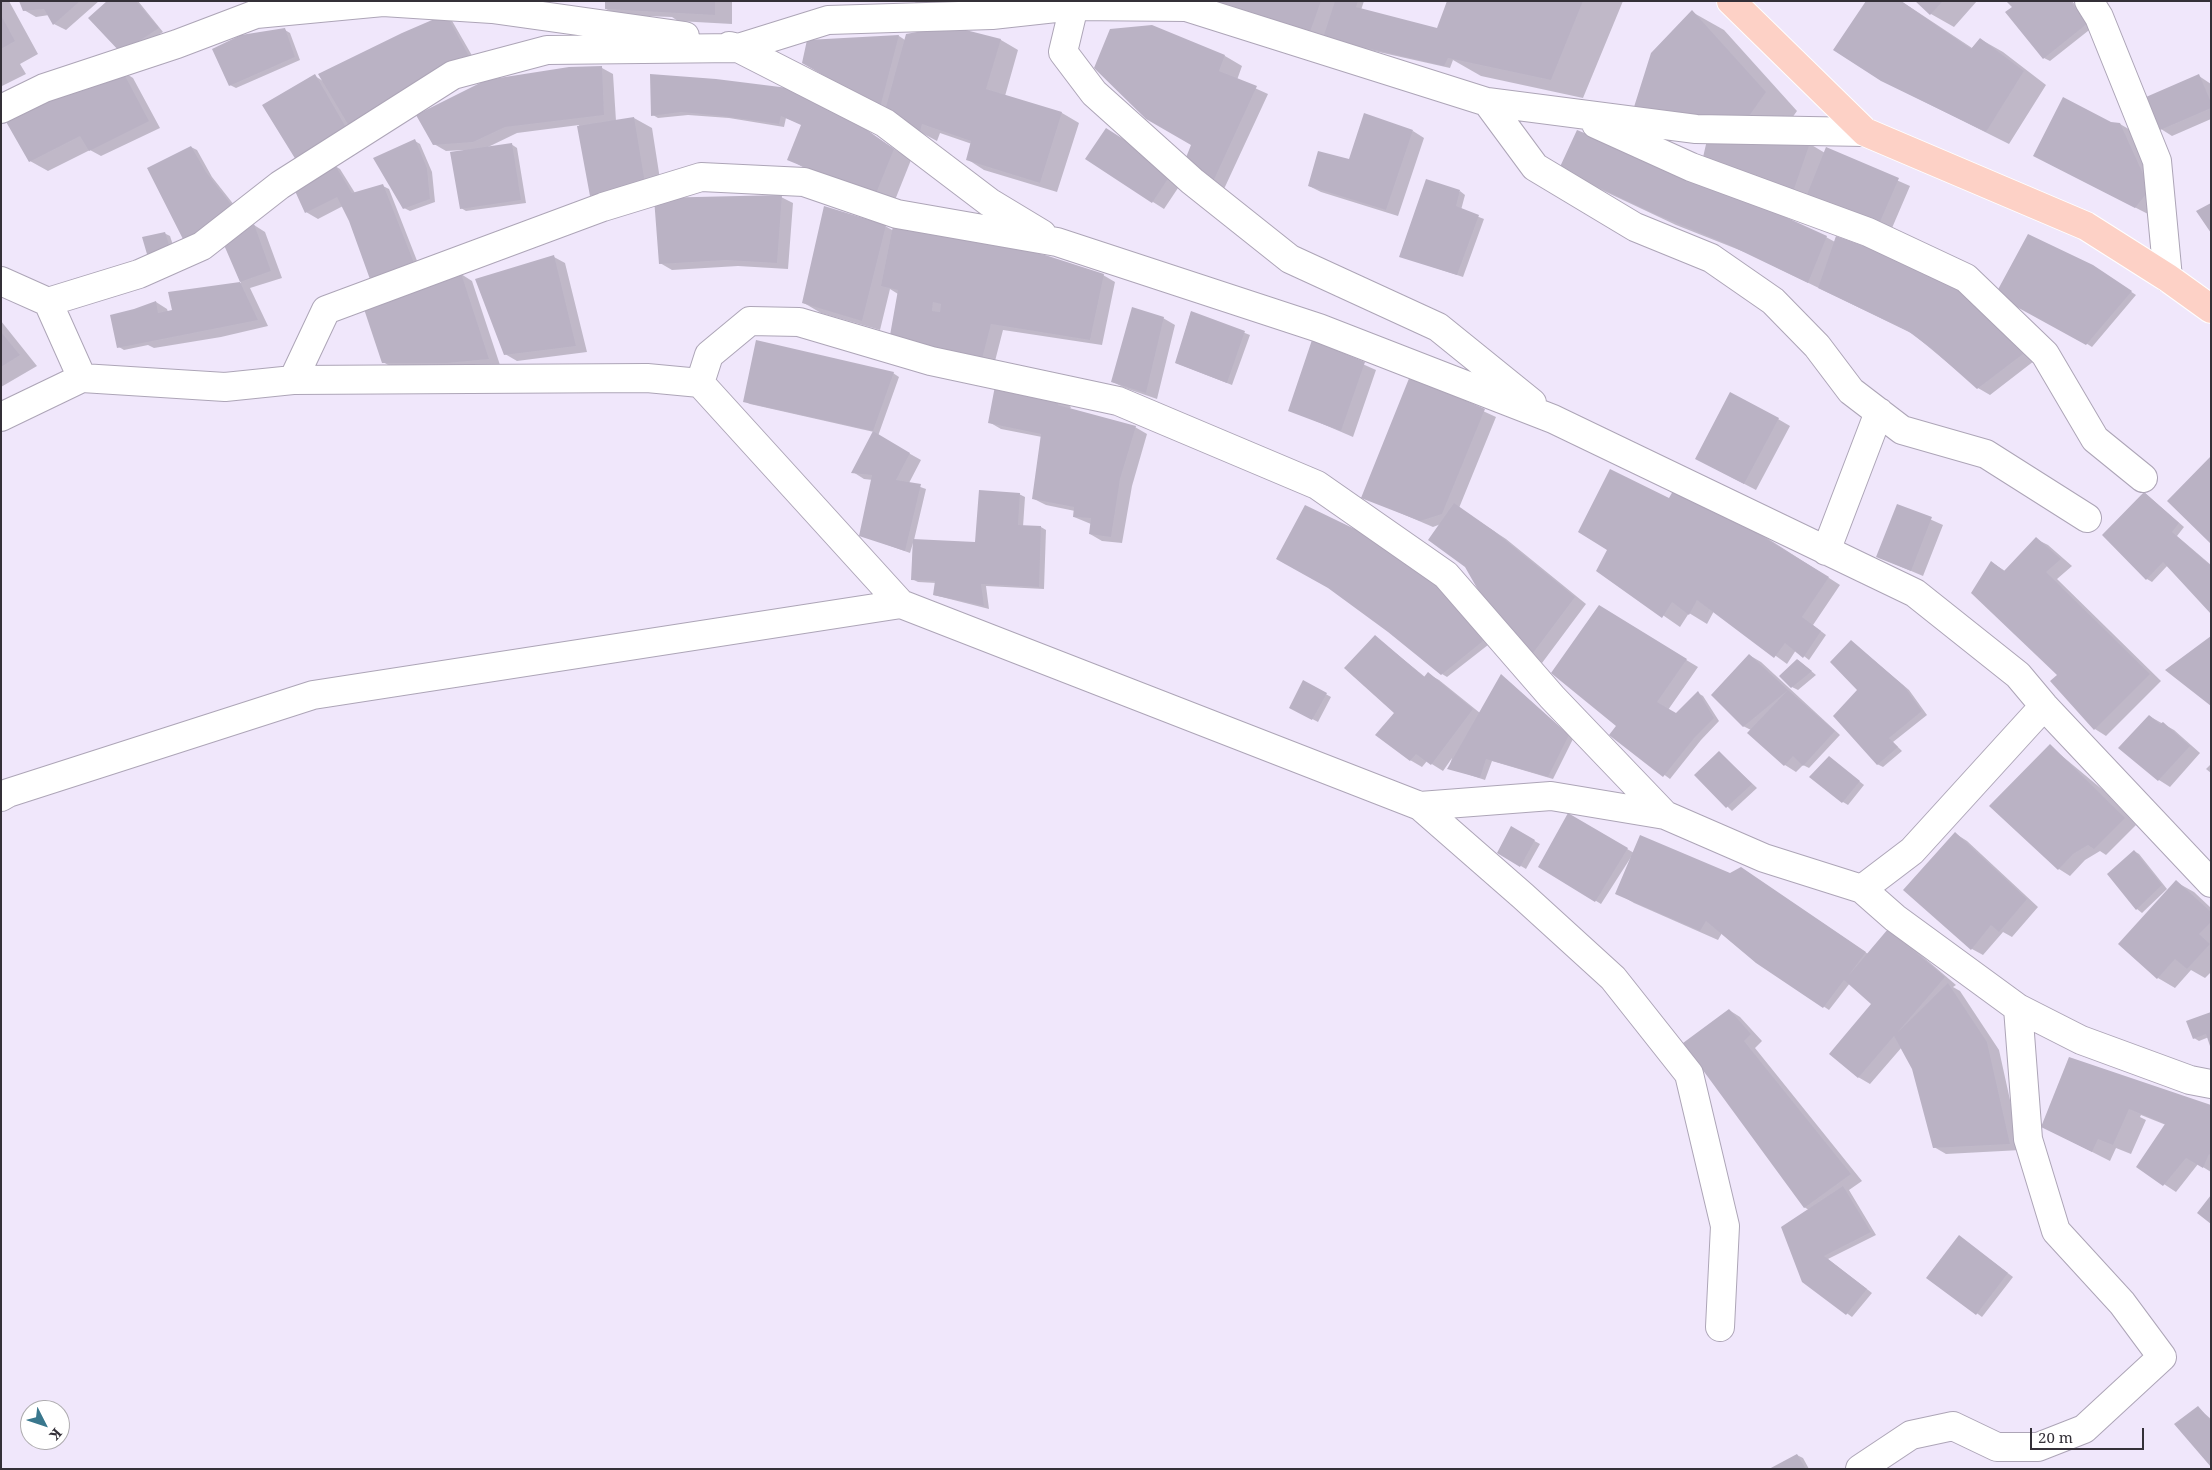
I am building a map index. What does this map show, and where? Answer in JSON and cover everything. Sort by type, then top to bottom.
[{"type":"main road","points":[[1731,1],[1865,132],[2086,226],[2168,278],[2211,310]]},
{"type":"street","points":[[2089,1],[2099,18],[2157,161],[2168,278]]},
{"type":"street","points":[[1,109],[44,88],[177,44],[256,14],[383,2],[511,11],[666,32],[738,48],[885,123],[989,202],[1057,242]]},
{"type":"street","points":[[1,281],[48,302],[139,274],[202,246],[280,184],[453,75],[547,50],[738,48],[828,20],[992,15],[1071,4],[1184,4],[1487,102],[1696,129],[1865,132]]},
{"type":"street","points":[[1071,4],[1063,52],[1094,92],[1192,181],[1290,259],[1438,327],[1553,419]]},
{"type":"street","points":[[1487,102],[1535,167],[1635,227],[1711,258],[1773,301],[1817,346],[1851,391],[1902,430],[1986,454],[2087,518]]},
{"type":"street","points":[[1572,112],[1691,167],[1868,232],[1966,278],[2044,354],[2094,439],[2143,478]]},
{"type":"street","points":[[293,380],[326,310],[603,207],[701,177],[804,182],[897,214],[1057,242],[1319,328],[1553,419],[1915,593],[2018,675],[2044,706],[2211,883]]},
{"type":"street","points":[[48,302],[82,378]]},
{"type":"street","points":[[700,383],[708,355],[750,321],[799,322],[931,361],[1118,401],[1317,485],[1446,575],[1552,697],[1665,816]]},
{"type":"street","points":[[1,417],[82,378],[225,386],[293,380],[647,378],[700,383],[901,604],[1420,806],[1613,978],[1689,1074],[1725,1226],[1720,1326]]},
{"type":"street","points":[[1826,551],[1879,412]]},
{"type":"street","points":[[1,797],[8,792],[313,694],[901,604]]},
{"type":"street","points":[[1862,889],[1912,851],[2044,706]]},
{"type":"street","points":[[1420,806],[1551,796],[1665,816],[1764,858],[1862,889],[1895,918],[2018,1008],[2080,1040],[2190,1080],[2211,1084]]},
{"type":"street","points":[[1860,1469],[1911,1435],[1953,1426],[1997,1447],[2038,1447],[2084,1429],[2162,1357],[2122,1303],[2056,1231],[2028,1139],[2018,1008]]},
{"type":"building","points":[[19,1],[80,1],[53,25],[44,9],[23,11]]},
{"type":"building","points":[[107,1],[136,1],[159,28],[121,53],[88,18]]},
{"type":"building","points":[[605,1],[715,1],[715,15],[605,9]]},
{"type":"building","points":[[1217,1],[1321,1],[1310,32]]},
{"type":"building","points":[[1335,1],[1358,1],[1356,7],[1437,28],[1447,1],[1583,1],[1551,80],[1448,58],[1444,66],[1323,38]]},
{"type":"building","points":[[1866,1],[1901,1],[1971,49],[1980,38],[2024,71],[1986,132],[1881,81],[1833,50]]},
{"type":"building","points":[[1915,1],[1943,1],[1930,15]]},
{"type":"building","points":[[2006,1],[2070,1],[2088,23],[2043,59],[2005,12],[2012,7]]},
{"type":"building","points":[[1692,10],[1766,92],[1747,119],[1661,113],[1634,107],[1651,53]]},
{"type":"building","points":[[446,14],[469,56],[352,131],[318,74]]},
{"type":"building","points":[[1,15],[15,41],[1,49]]},
{"type":"building","points":[[1152,25],[1225,55],[1219,71],[1257,86],[1212,184],[1183,165],[1191,145],[1146,119],[1094,68],[1110,29]]},
{"type":"building","points":[[950,26],[1001,39],[986,89],[1062,112],[1040,183],[966,160],[971,141],[922,124],[920,132],[884,114],[906,34]]},
{"type":"building","points":[[285,28],[295,57],[229,86],[212,49],[241,35]]},
{"type":"building","points":[[899,35],[880,108],[802,63],[807,40]]},
{"type":"building","points":[[602,66],[604,115],[505,127],[473,142],[433,145],[416,115],[486,80],[569,67]]},
{"type":"building","points":[[122,70],[149,121],[89,151],[80,136],[29,162],[5,120]]},
{"type":"building","points":[[315,74],[347,129],[296,160],[262,105]]},
{"type":"building","points":[[650,74],[716,79],[788,88],[812,98],[867,130],[894,149],[875,196],[787,160],[801,125],[781,116],[779,124],[681,112],[651,116]]},
{"type":"building","points":[[2199,74],[2211,102],[2211,108],[2160,130],[2146,97]]},
{"type":"building","points":[[2063,97],[2111,122],[2120,123],[2150,189],[2135,208],[2033,156]]},
{"type":"building","points":[[1364,113],[1413,130],[1386,210],[1308,186],[1318,151],[1349,159]]},
{"type":"building","points":[[634,117],[645,183],[590,196],[577,126]]},
{"type":"building","points":[[1106,128],[1173,171],[1152,203],[1085,159]]},
{"type":"building","points":[[1577,130],[1748,200],[1827,236],[1808,283],[1729,245],[1657,215],[1559,169]]},
{"type":"building","points":[[415,139],[427,168],[430,199],[403,209],[373,158]]},
{"type":"building","points":[[1707,140],[1810,143],[1792,195],[1701,166]]},
{"type":"building","points":[[512,143],[521,200],[460,209],[450,152]]},
{"type":"building","points":[[191,146],[206,172],[237,212],[188,249],[147,168]]},
{"type":"building","points":[[1826,147],[1899,178],[1880,222],[1806,197]]},
{"type":"building","points":[[335,165],[352,193],[383,184],[416,268],[371,282],[349,221],[337,197],[305,213],[295,191]]},
{"type":"building","points":[[1426,179],[1460,190],[1456,206],[1479,215],[1457,275],[1399,257]]},
{"type":"building","points":[[782,195],[777,263],[726,260],[659,264],[654,198]]},
{"type":"building","points":[[2211,203],[2211,233],[2196,211]]},
{"type":"building","points":[[824,206],[886,225],[862,321],[802,303]]},
{"type":"building","points":[[894,221],[1045,255],[1104,274],[1090,340],[991,324],[982,359],[889,341],[898,290],[881,286]],"holes":[[[933,302],[941,304],[940,312],[932,311]]]},
{"type":"building","points":[[254,224],[271,271],[240,282],[224,245]]},
{"type":"building","points":[[165,232],[172,254],[149,261],[142,237]]},
{"type":"building","points":[[2028,234],[2093,265],[2132,291],[2086,345],[1995,295]]},
{"type":"building","points":[[1836,236],[1956,279],[2023,354],[1977,389],[1932,349],[1908,331],[1818,288]]},
{"type":"building","points":[[554,255],[576,346],[504,355],[475,279]]},
{"type":"building","points":[[461,273],[489,359],[447,363],[382,363],[362,303]]},
{"type":"building","points":[[240,282],[258,320],[117,348],[110,315],[156,301],[158,313],[172,310],[168,292]]},
{"type":"building","points":[[1132,307],[1164,317],[1146,393],[1111,382]]},
{"type":"building","points":[[1191,311],[1245,331],[1227,383],[1175,363]]},
{"type":"building","points":[[1,332],[20,355],[1,367]]},
{"type":"building","points":[[756,340],[894,372],[873,431],[743,402]]},
{"type":"building","points":[[1312,340],[1365,362],[1341,431],[1288,411]]},
{"type":"building","points":[[1410,376],[1485,409],[1442,514],[1420,521],[1361,498]]},
{"type":"building","points":[[995,386],[1060,399],[1058,405],[1136,426],[1120,479],[1111,537],[1089,534],[1091,518],[1073,517],[1074,507],[1032,499],[1041,434],[988,423]]},
{"type":"building","points":[[1730,392],[1779,418],[1744,484],[1695,459]]},
{"type":"building","points":[[873,431],[910,453],[896,480],[921,484],[905,551],[859,536],[872,475],[851,473]]},
{"type":"building","points":[[2211,456],[2211,544],[2167,501]]},
{"type":"building","points":[[1610,469],[1669,498],[1673,491],[1752,530],[1829,577],[1802,617],[1821,631],[1803,658],[1785,643],[1774,658],[1697,600],[1689,615],[1672,602],[1662,618],[1596,571],[1607,550],[1578,532]]},
{"type":"building","points":[[979,490],[1020,493],[1018,525],[1041,526],[1039,587],[981,584],[984,606],[933,595],[935,581],[911,580],[913,539],[975,542]]},
{"type":"building","points":[[2144,492],[2179,523],[2172,532],[2211,566],[2211,614],[2163,562],[2146,580],[2102,535]]},
{"type":"building","points":[[1454,503],[1494,531],[1575,597],[1530,657],[1494,618],[1465,567],[1428,540]]},
{"type":"building","points":[[1897,504],[1932,517],[1911,571],[1876,557]]},
{"type":"building","points":[[1305,505],[1363,533],[1445,587],[1483,641],[1441,675],[1388,632],[1328,588],[1276,559]]},
{"type":"building","points":[[2036,537],[2061,559],[2046,572],[2150,674],[2094,730],[2050,681],[2057,675],[1971,593],[1991,561],[2004,571]]},
{"type":"building","points":[[1599,605],[1687,659],[1657,702],[1676,713],[1698,691],[1714,718],[1695,737],[1663,777],[1609,735],[1616,726],[1551,673]]},
{"type":"building","points":[[1375,635],[1424,677],[1428,672],[1473,709],[1431,765],[1416,754],[1410,761],[1375,735],[1394,713],[1344,668]]},
{"type":"building","points":[[2211,636],[2211,706],[2165,670]]},
{"type":"building","points":[[1851,640],[1904,686],[1922,711],[1889,738],[1898,747],[1877,765],[1833,716],[1857,690],[1830,662]]},
{"type":"building","points":[[1749,654],[1788,690],[1743,727],[1711,695]]},
{"type":"building","points":[[1797,659],[1812,671],[1791,688],[1779,676]]},
{"type":"building","points":[[1501,674],[1569,735],[1548,777],[1486,759],[1480,778],[1447,769]]},
{"type":"building","points":[[1303,680],[1327,693],[1312,720],[1289,708]]},
{"type":"building","points":[[1788,690],[1835,731],[1803,766],[1793,756],[1784,766],[1747,733]]},
{"type":"building","points":[[2149,715],[2160,724],[2163,722],[2190,746],[2158,781],[2118,748]]},
{"type":"building","points":[[2050,744],[2125,818],[2094,849],[2088,845],[2073,854],[2058,870],[1989,806]]},
{"type":"building","points":[[1719,751],[1752,784],[1726,808],[1694,775]]},
{"type":"building","points":[[1829,756],[1860,781],[1842,803],[1809,777]]},
{"type":"building","points":[[1568,813],[1628,848],[1595,902],[1538,867]]},
{"type":"building","points":[[1511,826],[1535,840],[1520,867],[1497,853]]},
{"type":"building","points":[[1955,832],[2027,899],[1999,932],[1991,925],[1971,950],[1903,890]]},
{"type":"building","points":[[1640,835],[1730,873],[1741,867],[1866,952],[1849,975],[1888,929],[1945,977],[1897,1033],[1948,983],[1987,1042],[2010,1144],[1933,1148],[1912,1069],[1894,1036],[1858,1078],[1829,1054],[1871,1004],[1844,980],[1823,1008],[1756,963],[1706,921],[1700,931],[1615,894]]},
{"type":"building","points":[[2134,850],[2162,885],[2136,910],[2107,874]]},
{"type":"building","points":[[2176,880],[2211,912],[2211,922],[2199,934],[2210,944],[2187,969],[2175,959],[2157,979],[2118,944]]},
{"type":"building","points":[[1729,1009],[1751,1034],[1744,1041],[1851,1174],[1804,1208],[1683,1043]]},
{"type":"building","points":[[2211,1012],[2210,1046],[2206,1034],[2193,1039],[2186,1021]]},
{"type":"building","points":[[2069,1057],[2211,1105],[2211,1155],[2209,1154],[2203,1168],[2186,1158],[2163,1186],[2136,1167],[2165,1124],[2129,1109],[2113,1145],[2098,1139],[2092,1152],[2041,1127]]},
{"type":"building","points":[[1843,1186],[1871,1232],[1824,1256],[1867,1289],[1846,1315],[1802,1282],[1781,1227]]},
{"type":"building","points":[[2211,1195],[2211,1224],[2197,1213]]},
{"type":"building","points":[[1959,1235],[2008,1273],[1976,1315],[1926,1278]]},
{"type":"building","points":[[2198,1406],[2211,1421],[2211,1467],[2174,1424]]},
{"type":"building","points":[[1797,1454],[1806,1469],[1769,1469]]}]
